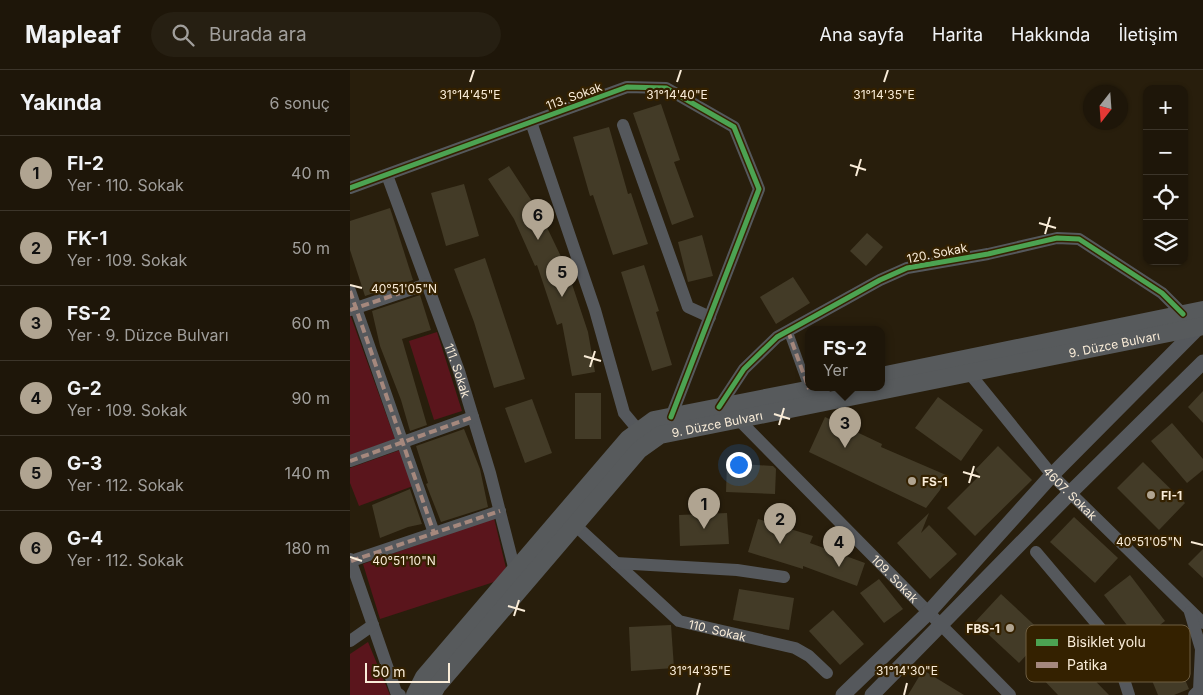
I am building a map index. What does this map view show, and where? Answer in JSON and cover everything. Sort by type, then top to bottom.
[{"type":"main road","name":"9. Düzce Bulvarı","points":[[885,375],[1183,314],[1202,321]]},
{"type":"main road","name":"9. Düzce Bulvarı","points":[[885,390],[970,374],[1202,321]]},
{"type":"main road","name":"9. Düzce Bulvarı","points":[[415,695],[424,678],[628,439],[654,420],[805,390]]},
{"type":"main road","name":"9. Düzce Bulvarı","points":[[432,695],[437,686],[639,450],[660,434],[882,391]]},
{"type":"street","name":"113. Sokak","points":[[350,188],[627,87],[666,88],[734,127],[760,189],[671,417]]},
{"type":"street","points":[[531,122],[595,310],[624,413],[639,431]]},
{"type":"street","points":[[623,125],[688,307],[710,316]]},
{"type":"street","name":"111. Sokak","points":[[386,175],[459,371],[500,511],[515,571]]},
{"type":"street","name":"120. Sokak","points":[[719,407],[744,369],[777,337],[880,280],[907,268],[988,254],[1057,238],[1078,239],[1103,253],[1162,293],[1183,314]]},
{"type":"street","points":[[352,309],[427,284]]},
{"type":"street","points":[[350,292],[352,309],[403,442],[434,533]]},
{"type":"street","points":[[844,695],[928,613],[1052,475],[1202,321]]},
{"type":"street","points":[[788,332],[805,366]]},
{"type":"street","points":[[872,695],[941,627],[1071,492],[1203,362]]},
{"type":"street","name":"4607. Sokak","points":[[970,374],[1052,475],[1203,624]]},
{"type":"street","points":[[350,461],[473,417]]},
{"type":"street","name":"109. Sokak","points":[[738,419],[1010,695]]},
{"type":"street","points":[[400,695],[396,692],[350,560],[500,511]]},
{"type":"street","name":"110. Sokak","points":[[574,525],[679,621],[795,648],[809,656],[827,674]]},
{"type":"street","points":[[1036,552],[1098,625]]},
{"type":"street","points":[[616,563],[737,570],[784,577]]},
{"type":"street","points":[[1189,610],[1201,649],[1198,691]]},
{"type":"street","points":[[350,641],[372,625]]},
{"type":"street","points":[[1125,682],[1129,695]]},
{"type":"shaded area","points":[[350,314],[395,439],[350,455]]},
{"type":"shaded area","points":[[437,332],[462,411],[434,420],[409,341]]},
{"type":"shaded area","points":[[400,450],[413,486],[359,506],[350,483],[350,468]]},
{"type":"shaded area","points":[[494,518],[506,568],[497,581],[380,619],[363,564]]},
{"type":"shaded area","points":[[368,642],[390,695],[350,695],[350,654]]},
{"type":"building","points":[[661,104],[680,160],[674,162],[694,217],[672,225],[633,113]]},
{"type":"building","points":[[609,127],[628,194],[631,193],[648,244],[613,255],[593,195],[590,196],[573,137]]},
{"type":"building","points":[[509,166],[541,215],[567,269],[588,332],[595,372],[572,376],[562,323],[557,325],[537,265],[535,266],[514,219],[488,179]]},
{"type":"building","points":[[464,184],[479,236],[446,246],[431,193]]},
{"type":"building","points":[[390,208],[413,280],[365,296],[350,250],[350,221]]},
{"type":"building","points":[[867,233],[883,247],[866,266],[850,251]]},
{"type":"building","points":[[702,235],[713,276],[688,282],[678,242]]},
{"type":"building","points":[[485,258],[525,379],[494,388],[474,322],[454,269]]},
{"type":"building","points":[[644,265],[659,311],[656,312],[672,365],[652,371],[621,272]]},
{"type":"building","points":[[793,277],[810,303],[776,324],[760,297]]},
{"type":"building","points":[[420,295],[431,330],[402,339],[427,425],[410,431],[401,400],[380,346],[372,311]]},
{"type":"building","points":[[1203,391],[1203,423],[1188,407]]},
{"type":"building","points":[[575,393],[601,393],[601,439],[575,439]]},
{"type":"building","points":[[938,397],[983,430],[961,461],[915,428]]},
{"type":"building","points":[[532,399],[552,453],[525,463],[505,408]]},
{"type":"building","points":[[825,417],[882,444],[881,447],[946,475],[940,490],[926,508],[809,452]]},
{"type":"building","points":[[1172,423],[1203,459],[1203,470],[1187,483],[1151,441]]},
{"type":"building","points":[[464,429],[480,469],[488,507],[441,522],[426,484],[428,483],[416,446]]},
{"type":"building","points":[[998,446],[1032,480],[975,536],[947,508],[980,475],[975,470]]},
{"type":"building","name":"FI-1","points":[[1143,462],[1185,503],[1159,530],[1117,488]]},
{"type":"building","points":[[727,463],[773,466],[776,469],[775,494],[726,492]]},
{"type":"building","points":[[410,489],[422,524],[408,527],[380,538],[372,505]]},
{"type":"building","points":[[727,513],[729,544],[680,546],[679,515]]},
{"type":"building","points":[[929,513],[921,533],[929,525],[957,554],[930,579],[897,543]]},
{"type":"building","points":[[1074,517],[1118,558],[1095,583],[1050,542]]},
{"type":"building","points":[[758,519],[813,536],[810,543],[865,563],[857,586],[803,566],[803,569],[748,552]]},
{"type":"building","points":[[1203,549],[1203,578],[1188,564]]},
{"type":"building","points":[[1130,575],[1165,621],[1160,625],[1127,625],[1104,595]]},
{"type":"building","points":[[879,579],[903,609],[884,623],[860,593]]},
{"type":"building","points":[[739,589],[794,598],[789,630],[733,620]]},
{"type":"building","name":"FBS-1","points":[[1001,594],[1034,625],[1026,625],[1026,655],[1019,663],[975,622]]},
{"type":"building","points":[[833,610],[864,644],[840,665],[809,631]]},
{"type":"building","points":[[671,625],[674,668],[631,671],[629,627]]},
{"type":"building","points":[[923,670],[964,695],[908,695]]},
{"type":"building","points":[[1046,682],[1096,682],[1109,695],[1058,695]]},
{"type":"building","points":[[1153,682],[1186,682],[1189,689],[1174,695],[1158,695]]},
{"type":"marked path","points":[[350,310],[427,284]]},
{"type":"marked path","points":[[350,291],[434,533]]},
{"type":"marked path","points":[[788,331],[805,378]]},
{"type":"marked path","points":[[350,461],[473,417]]},
{"type":"marked path","points":[[351,561],[500,511]]},
{"type":"cycle path","points":[[350,188],[627,87],[666,88],[734,127],[759,189],[671,417]]},
{"type":"cycle path","points":[[719,407],[744,369],[777,337],[880,280],[907,268],[988,254],[1057,238],[1079,239],[1162,293],[1183,314]]},
{"type":"place","name":"G-4","points":[[538,240]]},
{"type":"place","name":"G-3","points":[[562,297]]},
{"type":"place","name":"FS-2","points":[[845,448]]},
{"type":"place","name":"FS-1","points":[[912,481]]},
{"type":"place","name":"FI-1","points":[[1151,495]]},
{"type":"place","name":"FI-2","points":[[704,529]]},
{"type":"place","name":"FK-1","points":[[780,544]]},
{"type":"place","name":"G-2","points":[[839,567]]},
{"type":"place","name":"FBS-1","points":[[1010,628]]}]
